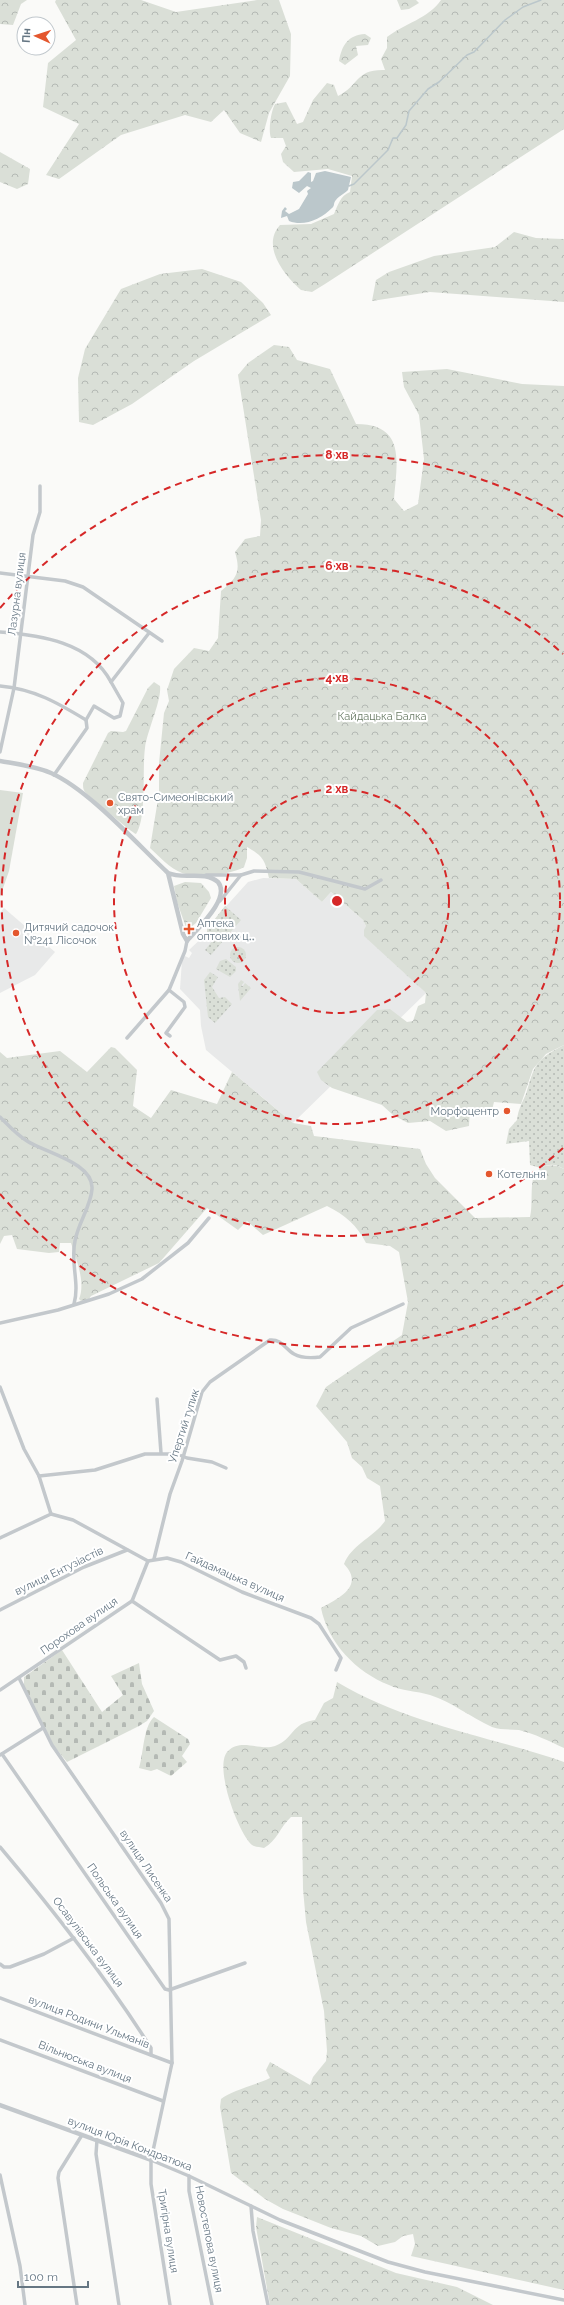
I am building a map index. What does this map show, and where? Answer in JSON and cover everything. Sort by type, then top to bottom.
[{"type":"street","name":"Лазурна вулиця","points":[[0,752],[14,688],[33,536],[40,512],[40,486]]},
{"type":"street","points":[[0,573],[29,575],[65,581],[83,587],[103,599],[162,641]]},
{"type":"street","points":[[0,632],[49,638],[77,649],[93,660],[111,682],[123,703],[120,716],[114,718],[94,706],[86,720],[87,728],[54,775]]},
{"type":"street","points":[[111,682],[149,633]]},
{"type":"street","points":[[0,686],[14,688],[51,699],[86,720]]},
{"type":"street","points":[[0,761],[31,766],[54,775],[88,798],[168,873],[184,877],[241,875],[254,871],[287,870],[365,889],[381,880]]},
{"type":"street","points":[[168,873],[183,934],[187,941]]},
{"type":"street","points":[[128,1038],[169,990],[185,951],[187,941],[241,875]]},
{"type":"street","points":[[202,876],[214,878],[220,884],[220,901]]},
{"type":"street","points":[[169,990],[184,1002],[185,1007],[166,1033],[170,1036]]},
{"type":"street","points":[[0,1117],[28,1141],[74,1164],[86,1171],[90,1176],[92,1192],[74,1242],[77,1292],[74,1304]]},
{"type":"street","points":[[0,1323],[58,1310],[109,1294],[142,1279],[188,1243],[209,1218]]},
{"type":"street","name":"Упертий тупик","points":[[154,1558],[170,1494],[202,1392],[210,1382],[270,1340],[276,1340],[293,1354],[320,1357],[351,1328],[403,1304]]},
{"type":"street","points":[[0,1387],[24,1449],[39,1476],[51,1514]]},
{"type":"street","points":[[157,1400],[161,1453]]},
{"type":"street","points":[[39,1476],[95,1470],[129,1457],[161,1453],[212,1462],[226,1468]]},
{"type":"street","points":[[0,1538],[51,1514],[73,1520],[148,1560],[132,1601]]},
{"type":"street","name":"вулиця Ентузіастів","points":[[0,1610],[84,1566],[127,1550]]},
{"type":"street","name":"Гайдамацька вулиця","points":[[148,1560],[154,1558],[167,1558],[181,1562],[242,1592],[311,1618],[319,1624],[341,1658],[336,1670]]},
{"type":"street","name":"Порохова вулиця","points":[[0,1690],[83,1632],[132,1601],[220,1660],[236,1656],[244,1662],[246,1668]]},
{"type":"street","name":"вулиця Лисенка","points":[[19,1678],[52,1745],[66,1763],[76,1783],[161,1903],[169,1919],[171,1938],[171,1986],[169,1990],[172,2063],[151,2160]]},
{"type":"street","name":"Польська вулиця","points":[[43,1728],[1,1755],[164,1989],[169,1990]]},
{"type":"street","name":"Осавулівська вулиця","points":[[0,1847],[74,1938],[122,2003],[150,2048],[151,2055]]},
{"type":"street","points":[[0,1964],[4,1967],[10,1967],[44,1954],[74,1938]]},
{"type":"street","points":[[169,1990],[245,1963]]},
{"type":"street","name":"вулиця Родини Ульманів","points":[[0,1998],[172,2063]]},
{"type":"street","name":"Вільнюська вулиця","points":[[0,2040],[163,2101]]},
{"type":"street","name":"вулиця Юрія Кондратюка","points":[[0,2105],[151,2160],[318,2236],[388,2262],[426,2272],[564,2300]]},
{"type":"street","points":[[77,2305],[58,2178],[59,2172],[82,2134]]},
{"type":"street","points":[[97,2140],[96,2154],[119,2305]]},
{"type":"street","name":"Тригірна вулиця","points":[[151,2160],[151,2184],[170,2305]]},
{"type":"street","points":[[0,2175],[20,2266],[24,2305]]},
{"type":"street","name":"Новостепова вулиця","points":[[189,2176],[189,2191],[212,2305]]},
{"type":"street","points":[[251,2206],[254,2231],[268,2305]]},
{"type":"shaded area","points":[[325,171],[351,177],[348,190],[337,199],[333,207],[323,216],[312,221],[295,223],[289,221],[287,216],[281,218],[282,211],[285,207],[287,209],[285,211],[289,214],[299,209],[308,194],[307,191],[311,188],[307,186],[299,193],[292,188],[293,182],[299,181],[308,172],[311,173],[311,182],[313,181],[316,173]]},
{"type":"shaded area","points":[[263,878],[296,879],[322,902],[331,892],[363,920],[366,926],[365,936],[426,993],[293,1123],[206,1050],[201,1026],[200,1010],[180,989],[182,960],[185,956],[189,958],[192,953],[189,950],[207,933],[207,929],[248,882]]},
{"type":"shaded area","name":"Дитячий садочок №241 Лісочок","points":[[4,908],[55,952],[35,975],[0,993],[0,913]]},
{"type":"green space","points":[[0,0],[27,0],[21,4],[13,25],[0,24]]},
{"type":"green space","points":[[56,0],[141,0],[176,12],[257,0],[279,0],[291,34],[290,76],[269,113],[261,142],[240,133],[224,110],[211,122],[185,115],[121,135],[59,179],[46,175],[79,124],[43,107],[48,63],[76,40],[55,2]]},
{"type":"green space","points":[[397,0],[416,0],[419,3],[409,9],[401,10]]},
{"type":"green space","points":[[441,0],[564,0],[564,129],[312,292],[301,290],[294,284],[277,260],[273,242],[275,233],[280,225],[311,224],[334,214],[342,198],[350,192],[352,176],[328,169],[294,172],[283,162],[281,154],[286,146],[283,138],[271,138],[270,135],[270,121],[275,104],[286,102],[297,124],[303,122],[313,100],[327,83],[334,85],[338,96],[345,92],[358,78],[368,72],[385,70],[381,59],[387,48],[387,37],[430,12]]},
{"type":"green space","points":[[365,34],[371,38],[368,45],[356,46],[358,55],[345,65],[339,61],[342,50],[347,42],[354,36]]},
{"type":"green space","points":[[0,152],[30,169],[28,184],[17,189],[0,182]]},
{"type":"green space","points":[[514,232],[536,238],[564,239],[564,302],[430,292],[372,301],[376,280],[389,272],[434,256],[495,247]]},
{"type":"green space","points":[[202,269],[241,282],[263,303],[271,315],[194,361],[132,404],[93,425],[79,422],[78,378],[85,349],[121,289],[160,274]]},
{"type":"green space","name":"Кайдацька Балка","points":[[274,345],[289,347],[297,360],[330,369],[356,424],[372,426],[383,431],[391,438],[395,448],[396,459],[394,499],[404,511],[418,504],[424,459],[419,415],[404,387],[402,372],[447,369],[522,384],[564,386],[564,1045],[546,1054],[533,1069],[521,1104],[494,1102],[491,1114],[470,1107],[469,1126],[446,1131],[430,1121],[408,1123],[393,1115],[382,1105],[332,1088],[321,1080],[317,1072],[377,1010],[390,1009],[407,1022],[413,1021],[418,1006],[425,1003],[426,993],[364,936],[366,926],[363,920],[331,892],[322,902],[296,879],[269,878],[266,867],[260,856],[247,847],[247,858],[244,867],[231,872],[213,875],[188,875],[177,871],[150,848],[159,793],[159,763],[164,713],[169,701],[167,690],[174,669],[194,648],[209,651],[218,638],[221,591],[231,582],[236,574],[238,565],[235,552],[245,539],[260,536],[261,520],[238,375],[248,363]]},
{"type":"green space","points":[[154,682],[160,686],[160,692],[157,707],[146,741],[142,817],[136,834],[119,822],[85,792],[83,783],[108,733],[111,731],[126,731],[148,688]]},
{"type":"green space","points":[[0,790],[23,793],[9,871],[0,897]]},
{"type":"green space","points":[[185,882],[201,883],[209,892],[211,898],[196,923],[187,930],[177,902],[174,886]]},
{"type":"green space","points":[[225,906],[241,920],[211,955],[205,950],[213,940],[207,933],[207,929]]},
{"type":"green space","points":[[235,947],[241,947],[246,952],[244,961],[241,963],[235,963],[230,958],[230,952]]},
{"type":"green space","points":[[226,959],[236,967],[236,971],[230,977],[216,969],[220,961]]},
{"type":"green space","points":[[210,972],[218,977],[212,987],[219,998],[225,997],[232,1004],[215,1023],[208,1017],[204,980]]},
{"type":"green space","points":[[241,980],[244,982],[241,986],[245,983],[251,988],[240,1001],[238,984]]},
{"type":"green space","points":[[564,1045],[564,1169],[552,1165],[547,1165],[541,1168],[530,1165],[529,1141],[506,1144],[509,1129],[517,1120],[519,1110],[534,1069],[547,1055]]},
{"type":"green space","points":[[111,1047],[115,1048],[137,1070],[133,1106],[151,1118],[171,1090],[217,1104],[232,1072],[293,1123],[311,1126],[314,1136],[420,1149],[426,1164],[435,1178],[475,1218],[530,1217],[534,1176],[543,1166],[552,1165],[564,1169],[564,1748],[519,1730],[492,1727],[438,1698],[399,1689],[377,1679],[365,1672],[345,1655],[330,1633],[325,1621],[321,1608],[342,1595],[351,1585],[352,1579],[350,1572],[344,1564],[348,1557],[357,1546],[375,1532],[385,1521],[380,1486],[367,1478],[362,1467],[352,1458],[347,1442],[316,1406],[326,1387],[402,1335],[408,1302],[399,1252],[390,1246],[366,1243],[359,1231],[350,1221],[327,1206],[263,1235],[247,1221],[238,1230],[207,1208],[159,1263],[91,1296],[89,1299],[81,1301],[79,1299],[81,1292],[81,1278],[78,1263],[71,1243],[60,1243],[59,1252],[49,1253],[17,1249],[12,1235],[4,1236],[0,1244],[0,1052],[7,1058],[60,1051],[87,1072]]},
{"type":"green space","points":[[62,1650],[102,1712],[123,1695],[111,1676],[139,1663],[142,1684],[154,1711],[147,1721],[139,1726],[67,1762],[53,1745],[24,1686],[24,1677]]},
{"type":"green space","points":[[337,1682],[391,1709],[564,1762],[564,2290],[411,2256],[415,2244],[413,2234],[403,2236],[395,2242],[378,2246],[361,2236],[331,2228],[283,2209],[265,2199],[231,2173],[220,2107],[221,2099],[230,2093],[270,2078],[266,2070],[270,2062],[310,2085],[313,2077],[326,2061],[327,2051],[324,2011],[306,1922],[303,1889],[302,1817],[291,1817],[272,1842],[264,1848],[252,1845],[240,1827],[229,1799],[223,1770],[224,1759],[228,1751],[239,1745],[263,1747],[275,1746],[286,1739],[301,1724],[315,1720],[324,1703],[333,1698]]},
{"type":"green space","points":[[154,1717],[188,1739],[190,1744],[182,1756],[187,1762],[171,1776],[157,1769],[151,1771],[139,1768],[146,1733],[150,1721]]},
{"type":"green space","points":[[257,2217],[396,2273],[457,2287],[493,2305],[270,2305],[256,2227]]},
{"type":"waterway","points":[[349,186],[354,184],[388,150],[393,138],[397,138],[406,125],[409,111],[428,89],[439,82],[467,55],[474,52],[505,20],[523,7],[541,0]]},
{"type":"place","name":"Свято-Симеонівський храм","points":[[110,803]]},
{"type":"place","name":"Аптека оптових ц‥","points":[[189,929]]},
{"type":"place","name":"Дитячий садочок №241 Лісочок","points":[[16,933]]},
{"type":"place","name":"Морфоцентр","points":[[507,1111]]},
{"type":"place","name":"Котельня","points":[[489,1174]]}]
